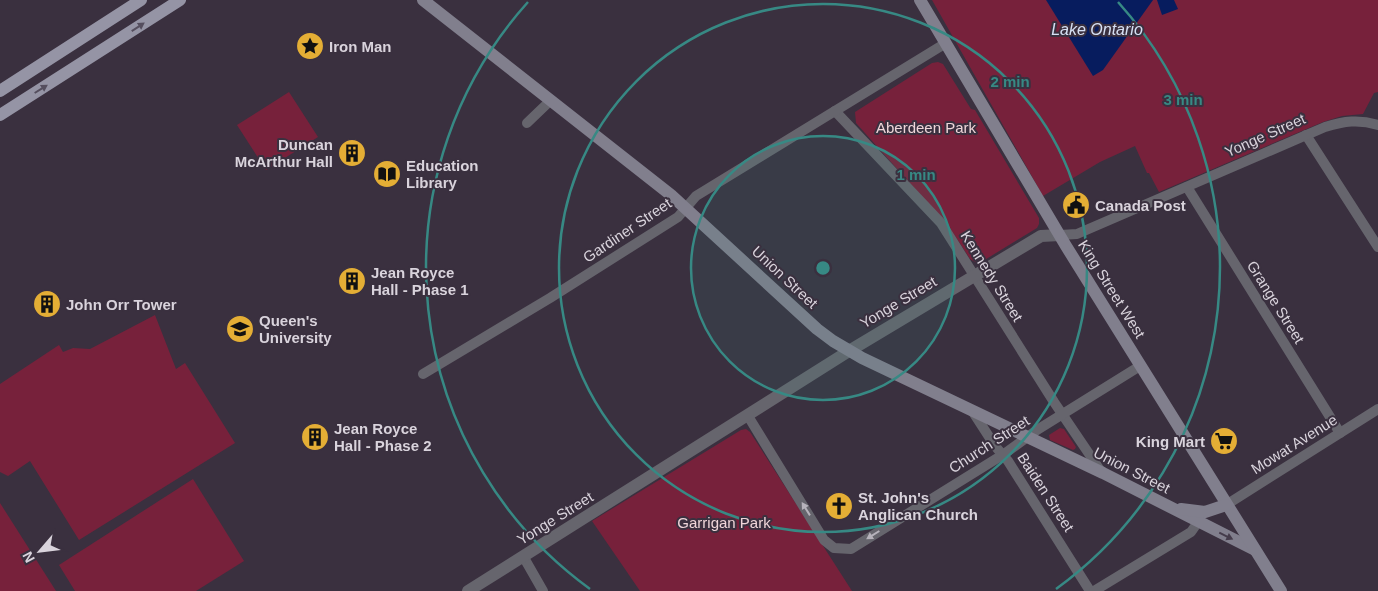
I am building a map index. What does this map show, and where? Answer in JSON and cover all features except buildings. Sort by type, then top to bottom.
[{"type":"main road","points":[[0,91],[141,0]]},
{"type":"main road","points":[[0,115],[180,0]]},
{"type":"main road","name":"Union Street","points":[[423,0],[686,207],[817,329],[833,341],[973,412],[1103,473],[1255,550]]},
{"type":"main road","name":"King Street West","points":[[920,0],[1140,366],[1281,591]]},
{"type":"main road","name":"Union Street","points":[[1169,507],[1200,512],[1213,511],[1226,505]]},
{"type":"street","name":"Gardiner Street","points":[[423,374],[550,298],[678,217],[696,196],[946,44]]},
{"type":"street","points":[[526,123],[551,100]]},
{"type":"street","name":"Kennedy Street","points":[[835,111],[941,223],[1062,414],[1103,473]]},
{"type":"street","name":"Yonge Street","points":[[468,591],[748,416],[849,350],[1041,236],[1077,234],[1306,135],[1341,122],[1354,120],[1378,125]]},
{"type":"street","points":[[1306,135],[1378,247]]},
{"type":"street","name":"Grange Street","points":[[1186,187],[1340,433]]},
{"type":"street","name":"Church Street","points":[[748,416],[824,540],[834,548],[851,549],[1004,454],[1062,414],[1140,366]]},
{"type":"street","name":"Mowat Avenue","points":[[1226,505],[1378,409]]},
{"type":"street","name":"Baiden Street","points":[[973,412],[996,446],[1004,454],[1090,591]]},
{"type":"street","points":[[1094,591],[1191,532],[1198,522]]},
{"type":"street","points":[[523,556],[544,591]]},
{"type":"green space","points":[[932,0],[1378,0],[1378,92],[1374,93],[1363,114],[1342,116],[1323,122],[1159,192],[1149,173],[1147,173],[1135,146],[1100,162],[1043,196]]},
{"type":"green space","name":"Aberdeen Park","points":[[938,62],[943,64],[971,109],[975,110],[1039,218],[1037,228],[978,264],[970,259],[950,228],[856,123],[855,112],[932,63]]},
{"type":"green space","points":[[289,92],[318,137],[266,170],[237,125]]},
{"type":"green space","points":[[155,315],[176,369],[185,363],[235,443],[79,540],[30,461],[8,476],[0,472],[0,384],[59,345],[63,352],[73,348],[90,349]]},
{"type":"green space","points":[[1060,428],[1064,429],[1076,447],[1075,449],[1073,450],[1050,440],[1049,435]]},
{"type":"green space","name":"Garrigan Park","points":[[746,429],[750,432],[852,591],[640,591],[592,521],[741,430]]},
{"type":"green space","points":[[193,479],[244,561],[196,591],[75,591],[59,565]]},
{"type":"green space","points":[[0,503],[56,591],[0,591]]},
{"type":"water","name":"Lake Ontario","points":[[1046,0],[1153,0],[1103,70],[1093,76]]},
{"type":"water","name":"Lake Ontario","points":[[1157,0],[1174,0],[1178,9],[1162,15]]},
{"type":"place","name":"Iron Man","points":[[310,46]]},
{"type":"place","name":"Duncan McArthur Hall","points":[[352,153]]},
{"type":"place","name":"Education Library","points":[[387,174]]},
{"type":"place","name":"Canada Post","points":[[1076,205]]},
{"type":"place","name":"Jean Royce Hall - Phase 1","points":[[352,281]]},
{"type":"place","name":"John Orr Tower","points":[[47,304]]},
{"type":"place","name":"Queen's University","points":[[240,329]]},
{"type":"place","name":"Jean Royce Hall - Phase 2","points":[[315,437]]},
{"type":"place","name":"King Mart","points":[[1224,441]]},
{"type":"place","name":"St. John's Anglican Church","points":[[839,506]]}]
